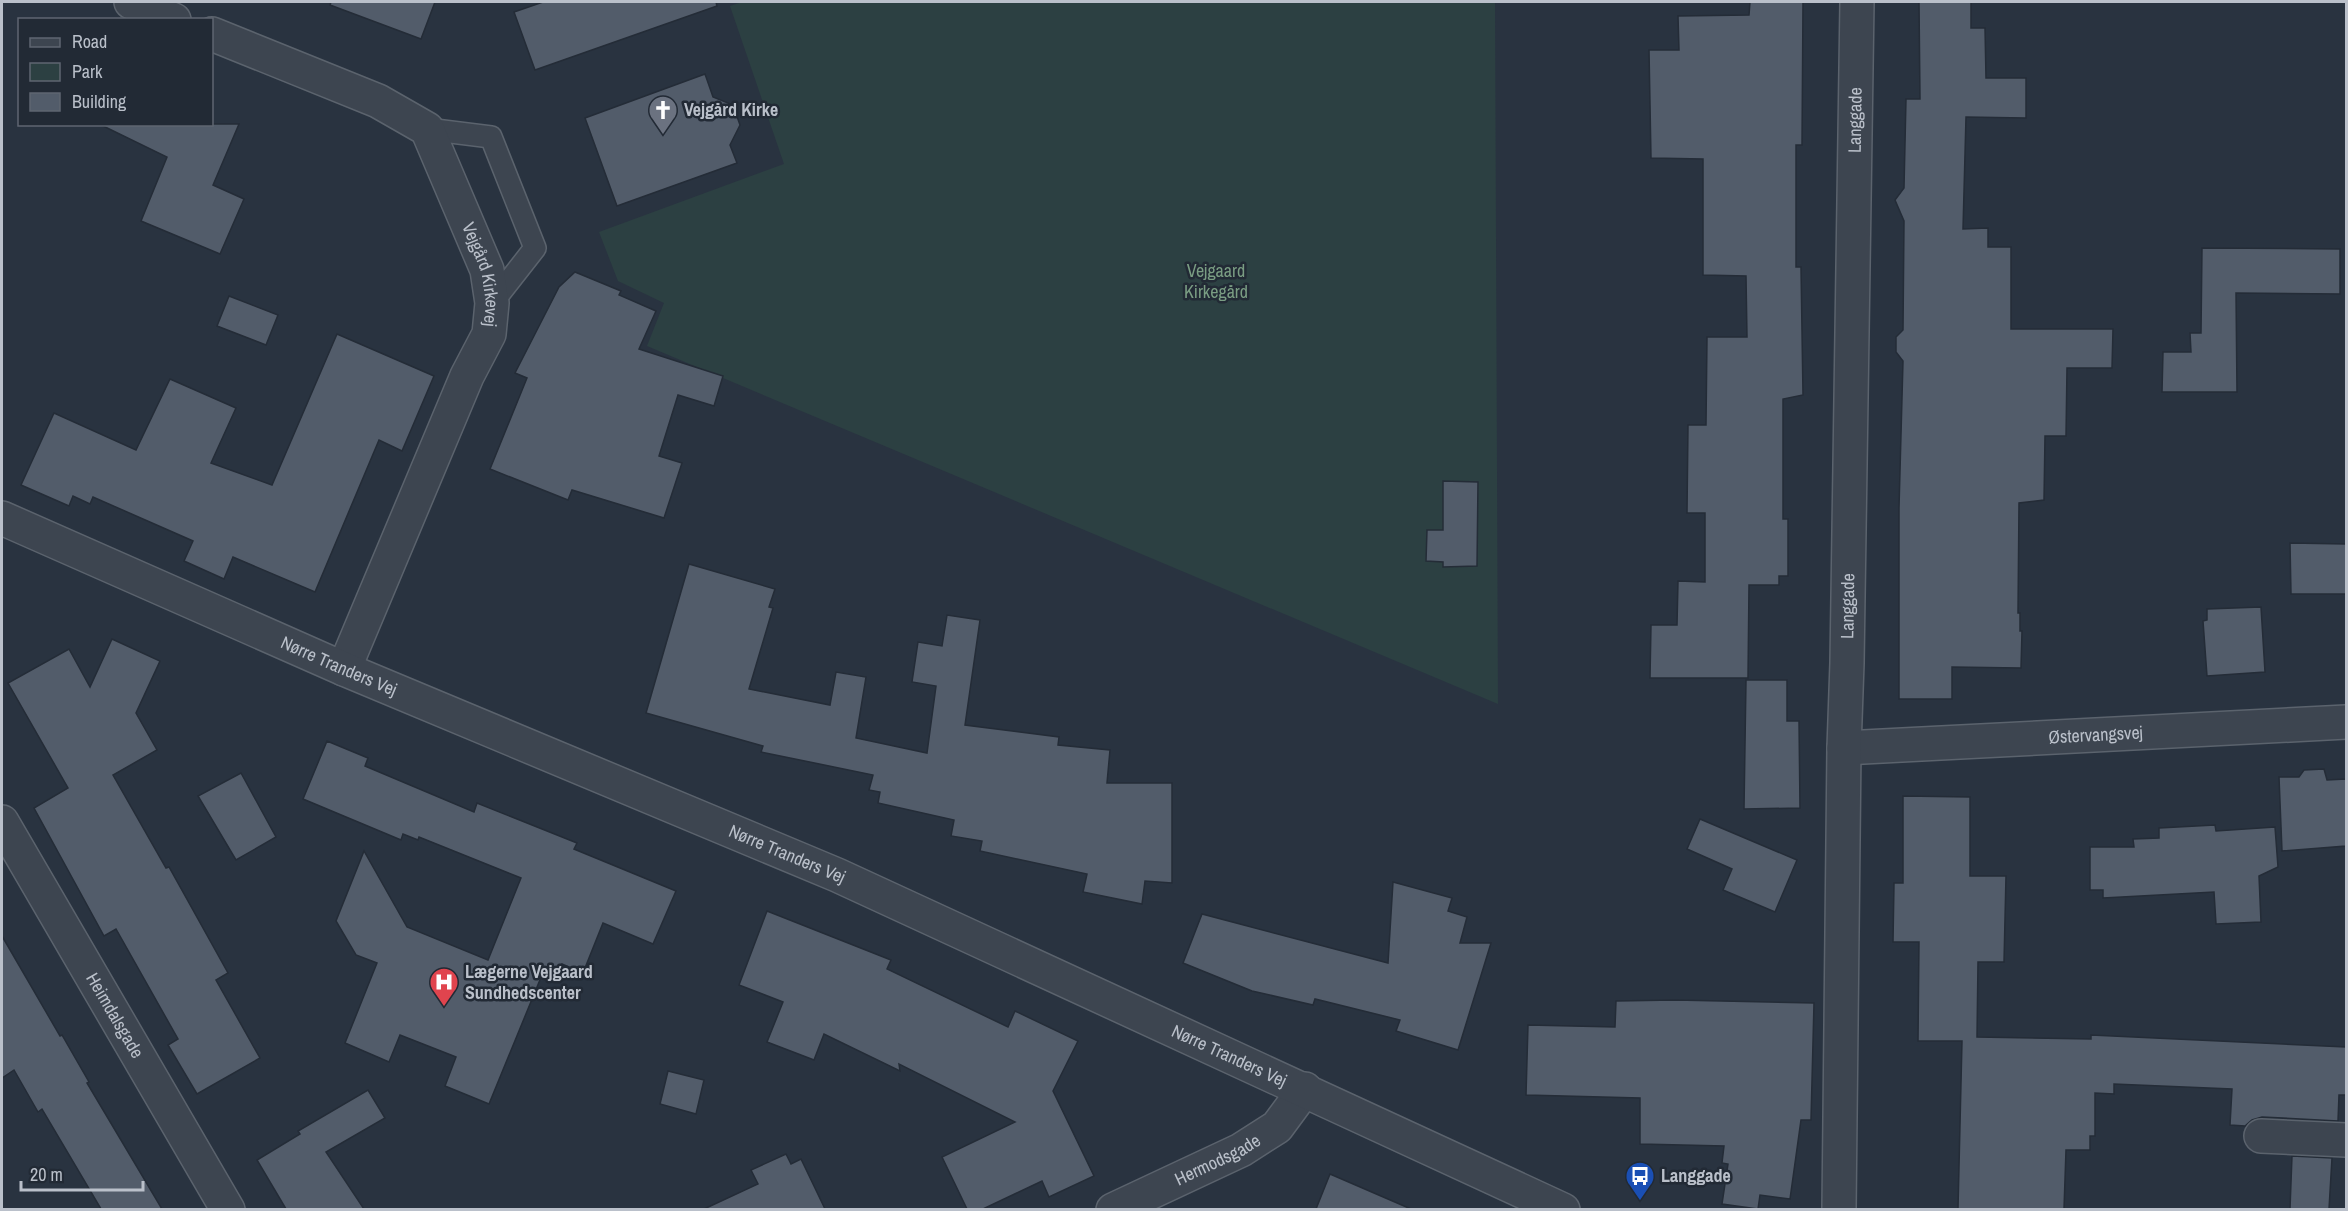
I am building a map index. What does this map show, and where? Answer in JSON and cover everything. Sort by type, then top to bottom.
[{"type":"street","points":[[131,2],[169,18]]},
{"type":"street","name":"Langgade","points":[[1839,1209],[1844,748],[1857,2]]},
{"type":"street","points":[[213,34],[378,101],[427,129]]},
{"type":"street","name":"Vejgård Kirkevej","points":[[344,669],[467,376],[489,334],[492,303],[487,270],[427,129]]},
{"type":"street","name":"Nørre Tranders Vej","points":[[2,518],[344,669],[837,875],[1563,1209]]},
{"type":"street","name":"Østervangsvej","points":[[1844,748],[2346,722]]},
{"type":"street","name":"Heimdalsgade","points":[[2,822],[228,1209]]},
{"type":"street","name":"Hermodsgade","points":[[1113,1209],[1241,1150],[1277,1127],[1305,1089]]},
{"type":"street","points":[[2261,1136],[2346,1140]]},
{"type":"lane","points":[[427,129],[491,137],[535,248],[492,303]]},
{"type":"green space","name":"Vejgaard Kirkegård","points":[[742,2],[1495,2],[1498,704],[647,346],[664,303],[618,281],[599,232],[784,164],[730,6]]},
{"type":"building","points":[[331,2],[435,2],[421,39],[330,5]]},
{"type":"building","points":[[543,2],[716,2],[717,6],[535,70],[514,12]]},
{"type":"building","points":[[1750,2],[1803,2],[1802,145],[1796,145],[1796,267],[1801,267],[1803,395],[1783,399],[1783,519],[1788,519],[1788,576],[1779,576],[1779,585],[1749,585],[1748,678],[1650,678],[1651,625],[1677,625],[1678,581],[1705,582],[1705,513],[1687,513],[1688,425],[1706,425],[1707,337],[1747,337],[1746,276],[1703,275],[1703,159],[1651,158],[1649,50],[1679,50],[1678,16],[1749,15]]},
{"type":"building","points":[[1919,2],[1971,2],[1971,28],[1985,28],[1986,78],[2026,78],[2026,118],[1966,117],[1963,229],[1988,228],[1988,247],[2011,247],[2011,329],[2113,329],[2112,368],[2067,368],[2066,436],[2045,436],[2044,500],[2019,503],[2018,613],[2020,613],[2020,631],[2022,631],[2021,668],[1952,667],[1952,699],[1899,699],[1899,508],[1903,361],[1896,352],[1896,337],[1903,330],[1904,221],[1895,200],[1904,188],[1906,99],[1920,99]]},
{"type":"building","name":"Vejgård Kirke","points":[[705,74],[713,97],[733,105],[740,125],[730,145],[737,163],[617,206],[585,118]]},
{"type":"building","points":[[239,124],[213,185],[244,199],[220,254],[141,221],[167,157],[103,126]]},
{"type":"building","points":[[2202,248],[2340,249],[2340,294],[2236,293],[2237,392],[2162,392],[2163,352],[2191,352],[2190,333],[2201,333]]},
{"type":"building","points":[[575,272],[621,291],[619,295],[656,311],[639,349],[723,376],[714,406],[678,395],[659,456],[682,463],[664,518],[572,490],[568,500],[490,469],[527,378],[515,373],[559,287]]},
{"type":"building","points":[[229,296],[278,315],[266,345],[217,326]]},
{"type":"building","points":[[337,334],[434,376],[402,451],[379,440],[315,592],[233,557],[224,579],[184,561],[193,541],[93,497],[90,504],[73,496],[69,506],[21,485],[54,413],[136,450],[170,379],[236,408],[211,463],[272,485]]},
{"type":"building","points":[[1443,481],[1478,482],[1477,566],[1443,567],[1443,562],[1426,561],[1427,530],[1443,530]]},
{"type":"building","points":[[2290,543],[2346,544],[2346,594],[2291,594]]},
{"type":"building","points":[[689,564],[775,589],[769,607],[773,608],[749,689],[830,705],[836,672],[866,677],[856,738],[927,753],[936,686],[912,682],[918,642],[942,646],[947,615],[980,620],[965,725],[1059,737],[1058,745],[1110,750],[1107,783],[1172,783],[1172,883],[1145,881],[1142,904],[1083,892],[1087,874],[980,851],[982,841],[951,836],[954,820],[878,803],[880,792],[869,790],[873,775],[761,752],[763,746],[646,713]]},
{"type":"building","points":[[2261,607],[2265,672],[2207,676],[2203,621],[2207,620],[2207,609]]},
{"type":"building","points":[[112,639],[160,661],[136,713],[157,750],[113,775],[166,868],[169,867],[228,973],[216,980],[260,1058],[197,1094],[168,1045],[178,1039],[116,929],[104,936],[34,808],[68,788],[8,683],[69,649],[90,687]]},
{"type":"building","points":[[1746,680],[1787,680],[1787,721],[1799,721],[1800,808],[1744,809]]},
{"type":"building","points":[[327,741],[368,758],[365,766],[474,812],[477,803],[577,843],[574,849],[676,891],[653,944],[603,923],[583,973],[562,964],[557,976],[544,970],[489,1104],[445,1086],[456,1057],[400,1035],[389,1062],[345,1043],[377,963],[356,955],[336,921],[364,851],[407,927],[488,960],[521,878],[419,837],[418,840],[403,834],[401,840],[303,799]]},
{"type":"building","points":[[2324,769],[2327,780],[2346,779],[2346,846],[2282,851],[2279,777],[2299,777],[2304,770]]},
{"type":"building","points":[[241,773],[276,837],[236,860],[198,796]]},
{"type":"building","points":[[1903,796],[1970,797],[1970,876],[2006,876],[2004,962],[1978,962],[1977,1037],[2091,1039],[2091,1035],[2346,1047],[2346,1095],[2339,1095],[2338,1121],[2262,1117],[2252,1120],[2245,1126],[2230,1125],[2232,1089],[2114,1084],[2114,1094],[2095,1093],[2095,1136],[2090,1136],[2090,1150],[2066,1150],[2064,1209],[1958,1209],[1962,1041],[1918,1041],[1919,942],[1893,942],[1894,883],[1903,883]]},
{"type":"building","points":[[1700,819],[1797,860],[1775,912],[1723,890],[1732,869],[1687,849]]},
{"type":"building","points":[[2215,825],[2216,831],[2275,827],[2278,867],[2259,876],[2261,922],[2216,924],[2214,892],[2103,898],[2103,890],[2090,890],[2090,847],[2134,847],[2133,839],[2159,838],[2159,828]]},
{"type":"building","points":[[1393,882],[1452,898],[1448,911],[1467,917],[1460,943],[1491,943],[1458,1050],[1396,1031],[1400,1020],[1315,999],[1313,1005],[1252,991],[1183,963],[1202,914],[1388,963]]},
{"type":"building","points":[[767,911],[891,960],[887,969],[1008,1027],[1015,1011],[1078,1041],[1053,1091],[1094,1176],[1049,1197],[1042,1181],[983,1209],[967,1209],[942,1157],[1015,1122],[899,1064],[900,1071],[824,1034],[814,1060],[767,1042],[783,1002],[739,985]]},
{"type":"building","points":[[2,936],[162,1209],[101,1209],[42,1109],[38,1112],[14,1070],[2,1078]]},
{"type":"building","points":[[1616,1001],[1814,1003],[1811,1120],[1801,1120],[1790,1199],[1760,1195],[1758,1209],[1722,1204],[1728,1164],[1722,1163],[1724,1146],[1640,1144],[1640,1098],[1526,1095],[1528,1025],[1615,1027]]},
{"type":"building","points":[[668,1071],[704,1080],[696,1114],[660,1104]]},
{"type":"building","points":[[368,1090],[385,1118],[326,1152],[364,1209],[286,1209],[257,1160],[300,1134],[298,1131]]},
{"type":"building","points":[[786,1154],[791,1164],[801,1159],[825,1209],[704,1209],[758,1184],[751,1170]]},
{"type":"building","points":[[2292,1156],[2332,1158],[2329,1209],[2290,1209]]},
{"type":"building","points":[[1330,1174],[1411,1209],[1316,1209]]},
{"type":"place","name":"Vejgård Kirke","points":[[663,136]]},
{"type":"place","name":"Lægerne Vejgaard Sundhedscenter","points":[[444,1008]]},
{"type":"place","name":"Langgade","points":[[1640,1202]]}]
